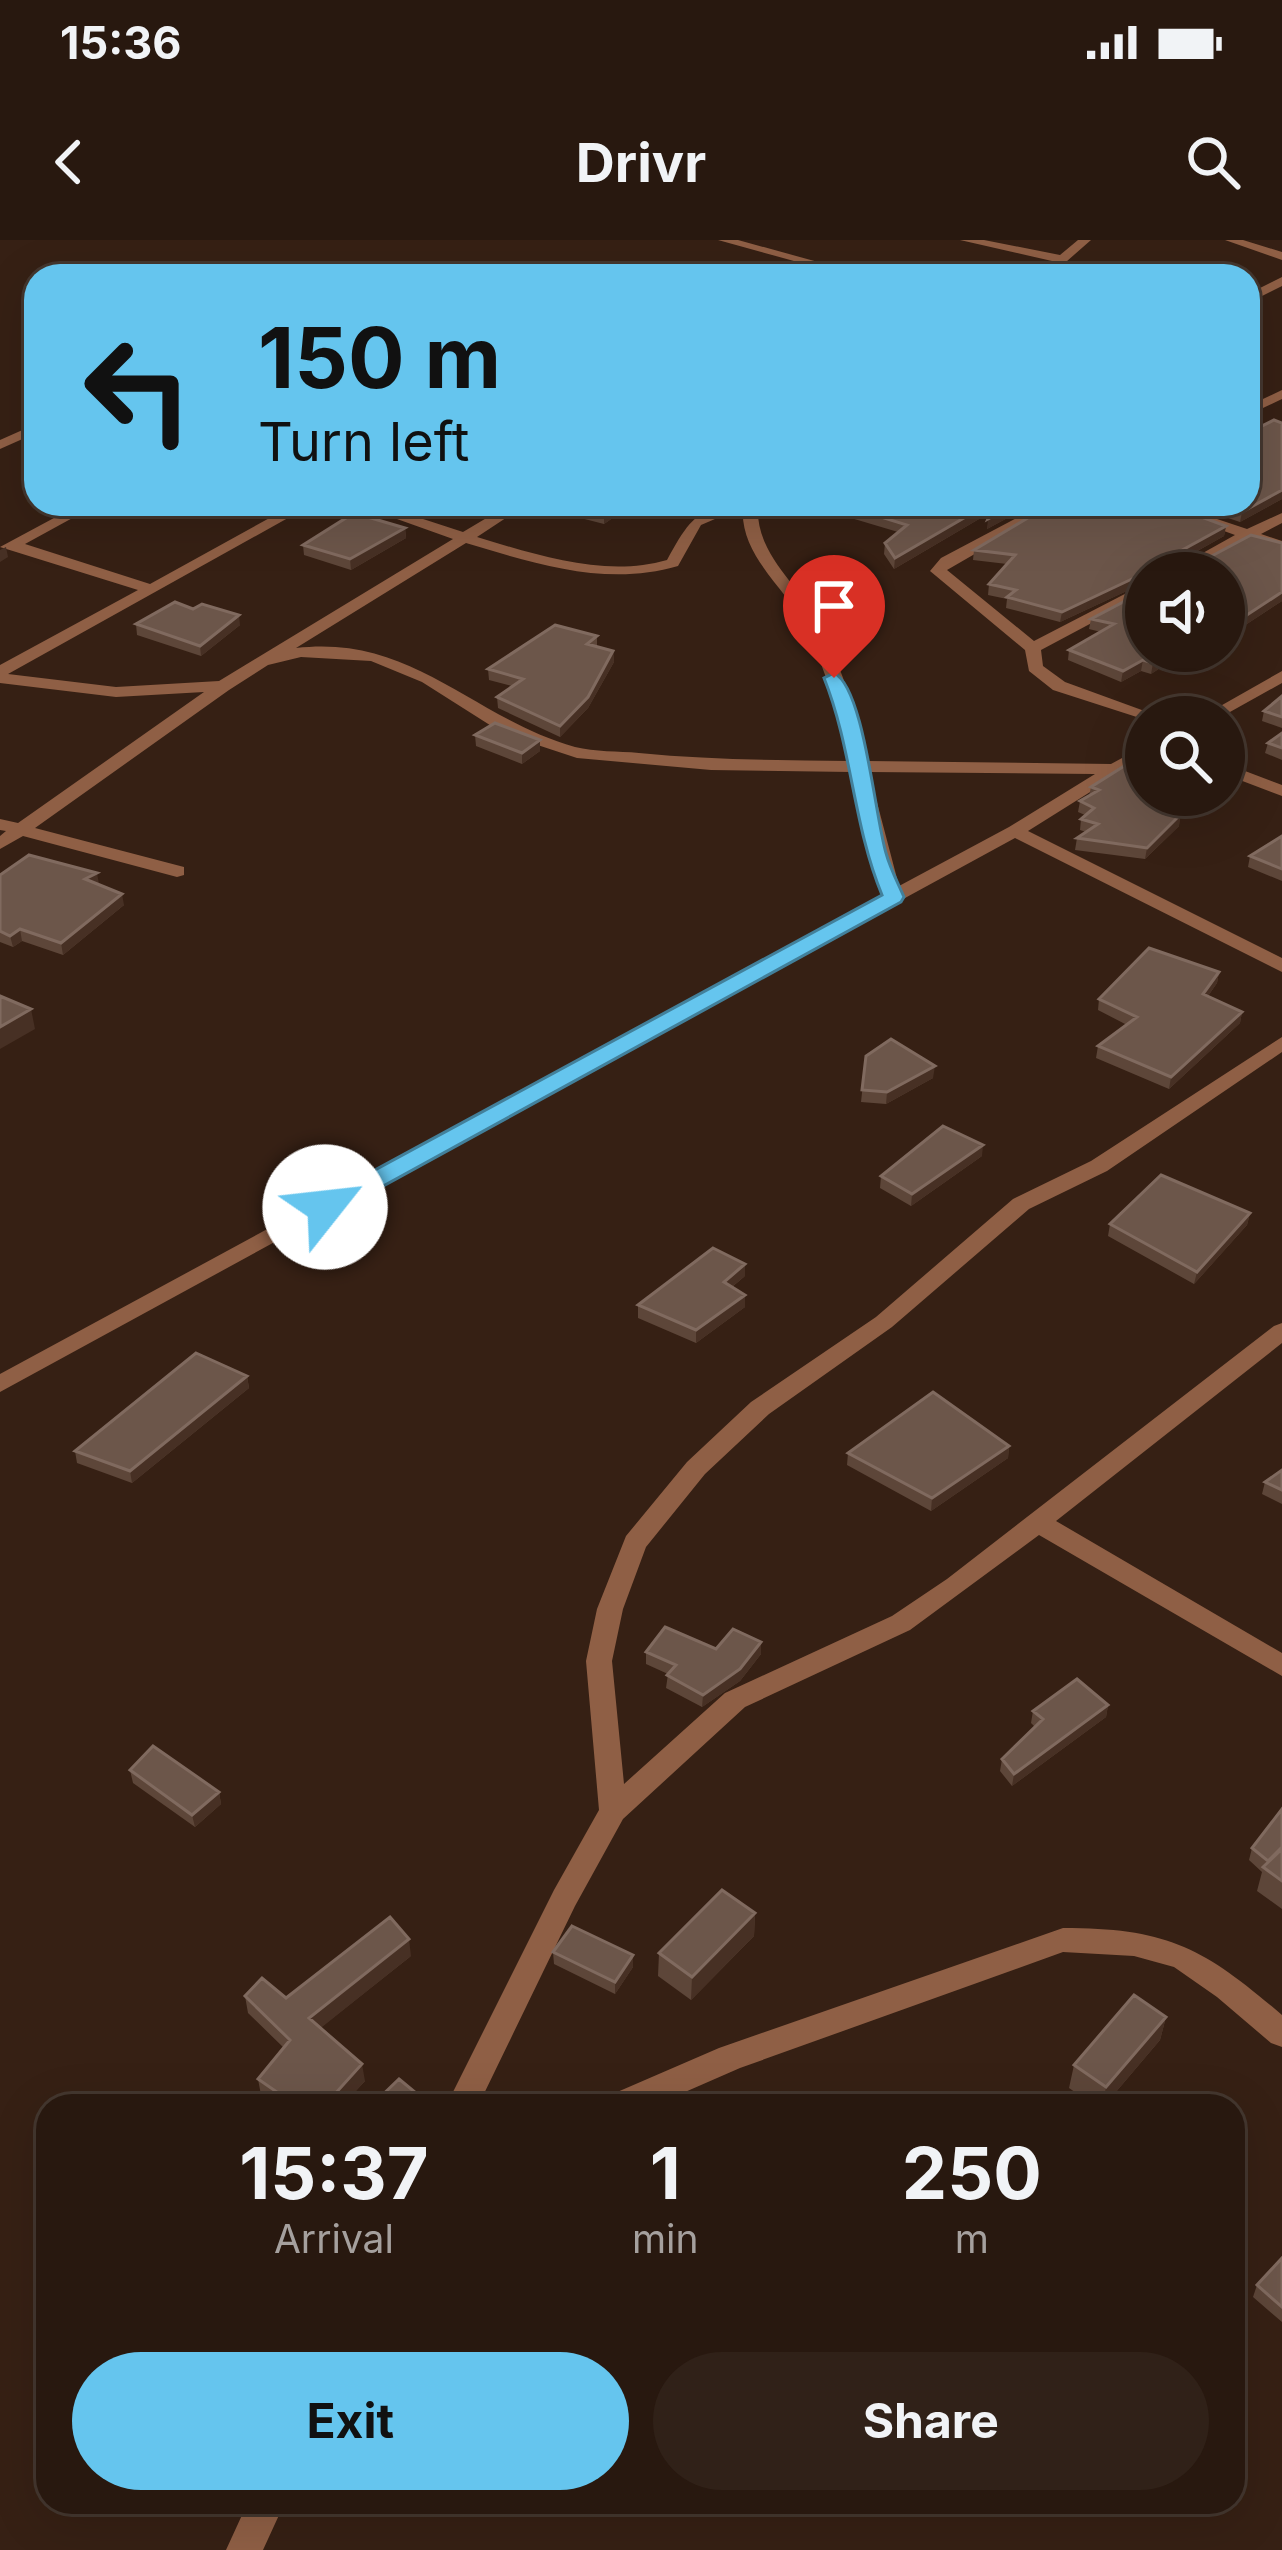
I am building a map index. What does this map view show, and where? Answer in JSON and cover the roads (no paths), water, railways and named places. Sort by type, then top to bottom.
[{"type":"street","points":[[724,240],[817,264]]},
{"type":"street","points":[[965,240],[1061,259]]},
{"type":"street","points":[[1055,264],[1085,240]]},
{"type":"street","points":[[1231,240],[1282,256]]},
{"type":"street","points":[[6,548],[68,516]]},
{"type":"street","points":[[0,675],[284,516]]},
{"type":"street","points":[[400,516],[585,570],[652,572],[673,563],[695,522],[709,516]]},
{"type":"street","points":[[0,844],[223,686],[500,516]]},
{"type":"street","points":[[749,516],[758,541],[810,618],[846,708],[875,854],[894,897]]},
{"type":"street","points":[[1032,516],[938,566],[938,572],[1033,648],[1036,668],[1058,686],[1125,708]]},
{"type":"street","points":[[1193,516],[1282,546]]},
{"type":"street","points":[[1214,552],[1282,517]]},
{"type":"street","points":[[6,548],[151,590]]},
{"type":"street","points":[[1033,648],[1125,599]]},
{"type":"street","points":[[262,662],[301,652],[374,656],[428,678],[510,730],[577,754],[711,765],[1113,769]]},
{"type":"street","points":[[0,675],[116,692],[223,686]]},
{"type":"street","points":[[1245,697],[1282,676]]},
{"type":"street","points":[[0,1384],[1015,831],[1125,762]]},
{"type":"street","points":[[1245,776],[1282,790]]},
{"type":"street","points":[[0,824],[177,871]]},
{"type":"street","points":[[1015,831],[1282,966]]},
{"type":"street","points":[[614,1811],[599,1661],[610,1609],[635,1543],[696,1468],[760,1408],[884,1322],[1007,1214],[1099,1166],[1282,1043]]},
{"type":"street","points":[[468,2094],[564,1899],[614,1811],[735,1700],[901,1623],[1039,1523],[1282,1331]]},
{"type":"street","points":[[1039,1523],[1282,1666]]},
{"type":"street","points":[[648,2094],[730,2058],[1063,1940],[1120,1939],[1179,1952],[1282,2034]]},
{"type":"street","points":[[244,2550],[261,2514]]}]
